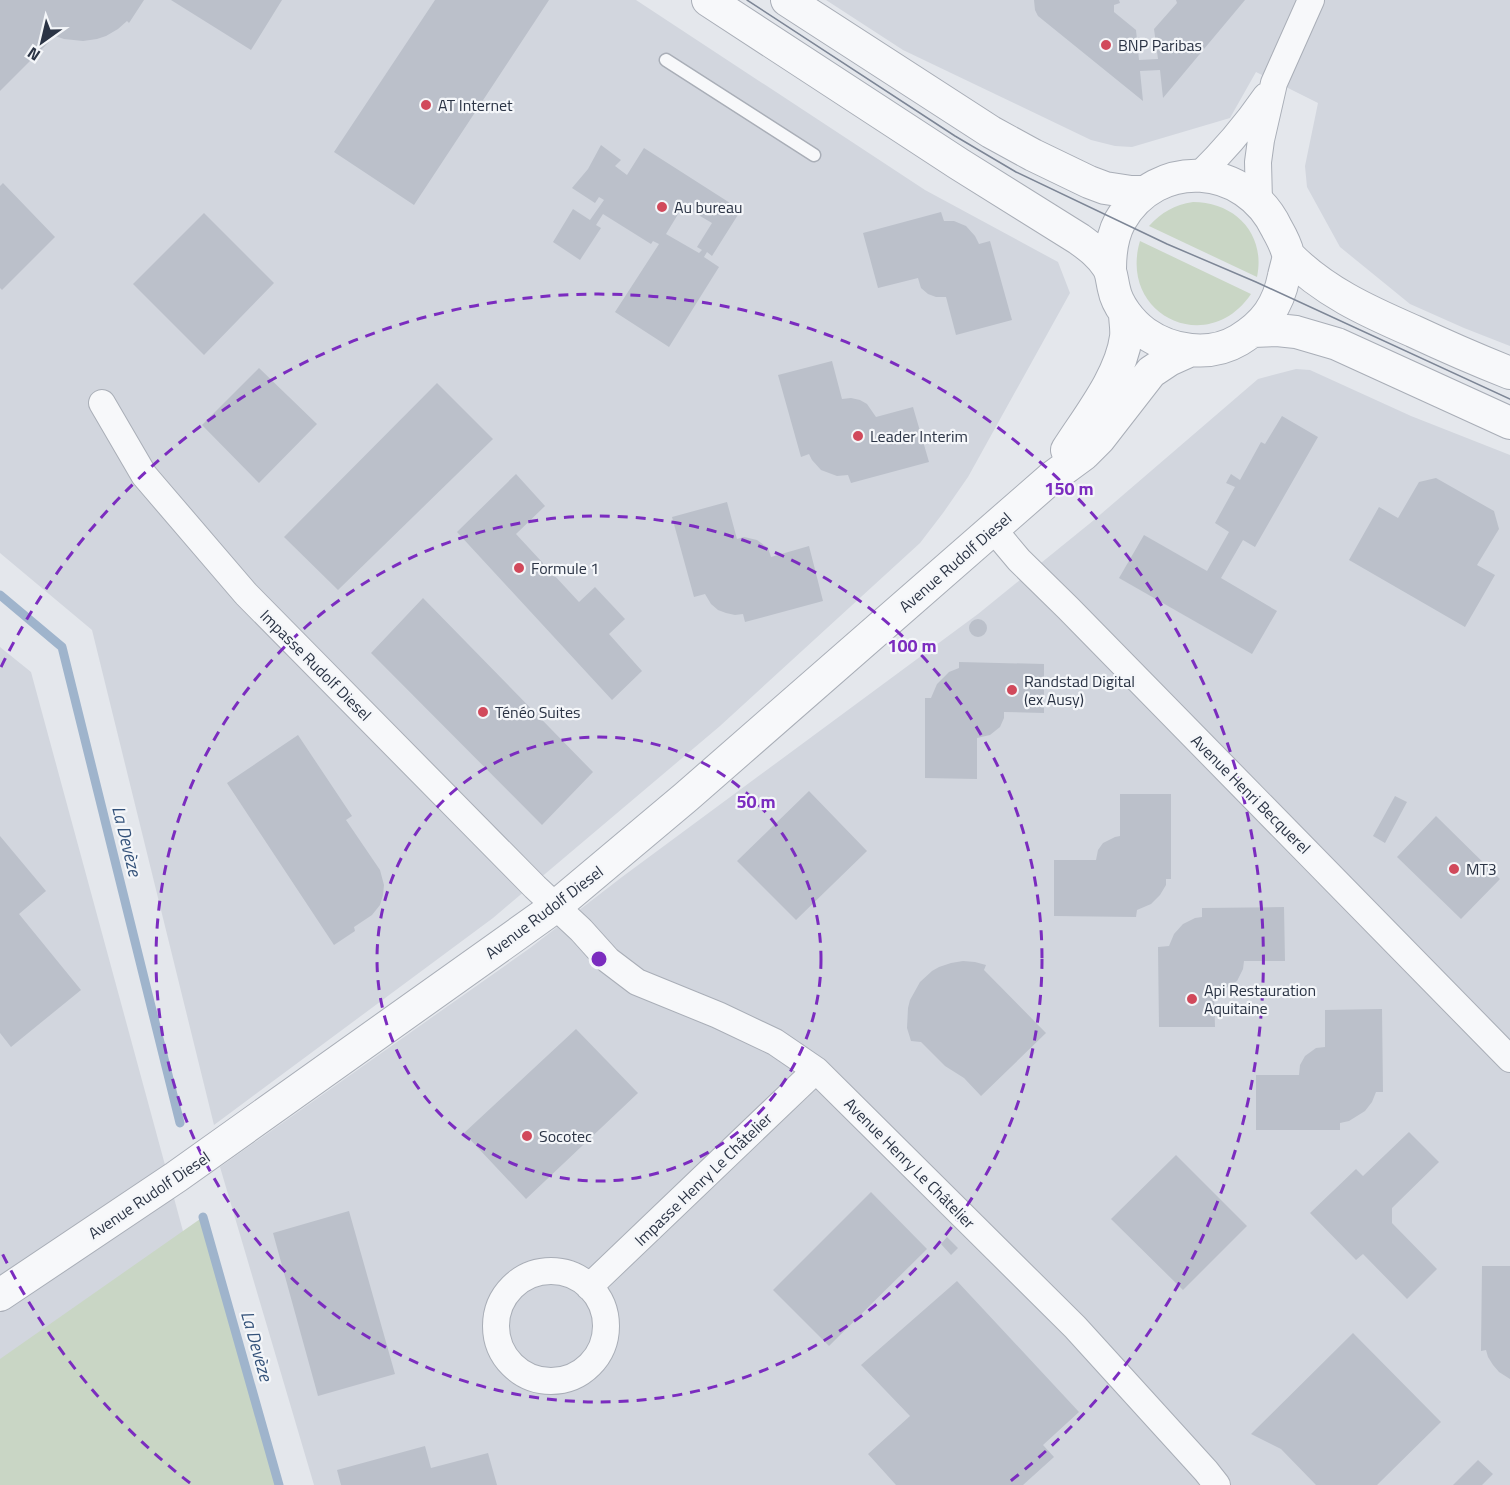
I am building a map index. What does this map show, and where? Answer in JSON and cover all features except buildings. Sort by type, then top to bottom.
[{"type":"street","points":[[708,0],[959,164],[1079,239],[1097,253],[1110,269]]},
{"type":"street","points":[[787,0],[991,132],[1097,185],[1131,192],[1145,192]]},
{"type":"street","points":[[1198,176],[1249,121],[1274,83],[1311,0]]},
{"type":"street","points":[[1259,201],[1258,162],[1274,83]]},
{"type":"street","points":[[1288,255],[1280,295],[1272,310],[1253,331],[1234,343],[1212,350],[1189,351],[1165,345],[1143,332],[1125,313],[1114,292],[1110,269],[1113,236],[1131,205],[1145,192],[1179,177],[1220,178],[1241,187],[1259,201],[1272,217],[1288,255],[1335,293],[1359,307],[1510,373]]},
{"type":"street","name":"Avenue Rudolf Diesel","points":[[1050,479],[1102,396],[1122,355],[1126,336],[1125,313]]},
{"type":"street","points":[[1253,331],[1296,332],[1337,344],[1510,423]]},
{"type":"street","name":"Avenue Rudolf Diesel","points":[[0,1295],[176,1177],[555,907],[686,797],[1050,479],[1084,454],[1099,439],[1151,372],[1189,351]]},
{"type":"street","name":"Impasse Rudolf Diesel","points":[[102,403],[144,475],[246,594],[555,907]]},
{"type":"street","name":"Avenue Henri Becquerel","points":[[993,529],[1019,560],[1510,1059]]},
{"type":"street","name":"Avenue Henry Le Châtelier","points":[[555,907],[581,930],[608,960],[637,982],[718,1015],[775,1042],[816,1070],[1075,1327],[1217,1485]]},
{"type":"street","name":"Impasse Henry Le Châtelier","points":[[589,1287],[816,1070]]},
{"type":"street","points":[[541,1272],[559,1272],[575,1277],[589,1287],[600,1301],[605,1317],[605,1334],[600,1351],[590,1365],[576,1376],[560,1381],[543,1381],[526,1376],[513,1366],[502,1352],[497,1336],[496,1319],[501,1302],[511,1288],[525,1278],[541,1272]]},
{"type":"lane","points":[[666,60],[814,155]]},
{"type":"shaded area","points":[[0,0],[636,0],[925,190],[1058,262],[1070,293],[968,477],[920,543],[720,726],[493,918],[214,1125],[92,630],[0,553]]},
{"type":"shaded area","points":[[826,0],[1510,0],[1510,346],[1410,304],[1340,247],[1307,187],[1305,166],[1318,103],[1256,72],[1230,118],[1132,147],[1115,146],[1091,140],[903,50]]},
{"type":"shaded area","points":[[1296,369],[1310,370],[1411,416],[1510,455],[1510,1485],[314,1485],[220,1167],[530,948],[622,877],[978,614],[1094,520],[1258,379]]},
{"type":"shaded area","points":[[0,647],[31,672],[252,1485],[0,1485]]},
{"type":"green space","points":[[1193,202],[1208,203],[1222,208],[1234,214],[1244,223],[1257,247],[1259,261],[1257,277],[1149,226],[1169,210]]},
{"type":"green space","points":[[1140,241],[1251,294],[1233,313],[1212,323],[1191,325],[1171,319],[1154,307],[1142,290],[1137,267]]},
{"type":"green space","points":[[203,1217],[279,1485],[0,1485],[0,1359]]},
{"type":"waterway","name":"La Devèze","points":[[0,595],[62,647],[180,1123]]},
{"type":"waterway","name":"La Devèze","points":[[203,1217],[279,1485]]},
{"type":"tram line","points":[[747,0],[955,136],[1016,172],[1167,244],[1256,282],[1510,399]]},
{"type":"place","name":"BNP Paribas","points":[[1106,45]]},
{"type":"place","name":"AT Internet","points":[[426,105]]},
{"type":"place","name":"Au bureau","points":[[662,207]]},
{"type":"place","name":"Leader Interim","points":[[858,436]]},
{"type":"place","name":"Formule 1","points":[[519,568]]},
{"type":"place","name":"Randstad Digital (ex Ausy)","points":[[1012,690]]},
{"type":"place","name":"Ténéo Suites","points":[[483,712]]},
{"type":"place","name":"MT3","points":[[1454,869]]},
{"type":"place","name":"Api Restauration Aquitaine","points":[[1192,999]]},
{"type":"place","name":"Socotec","points":[[527,1136]]}]
